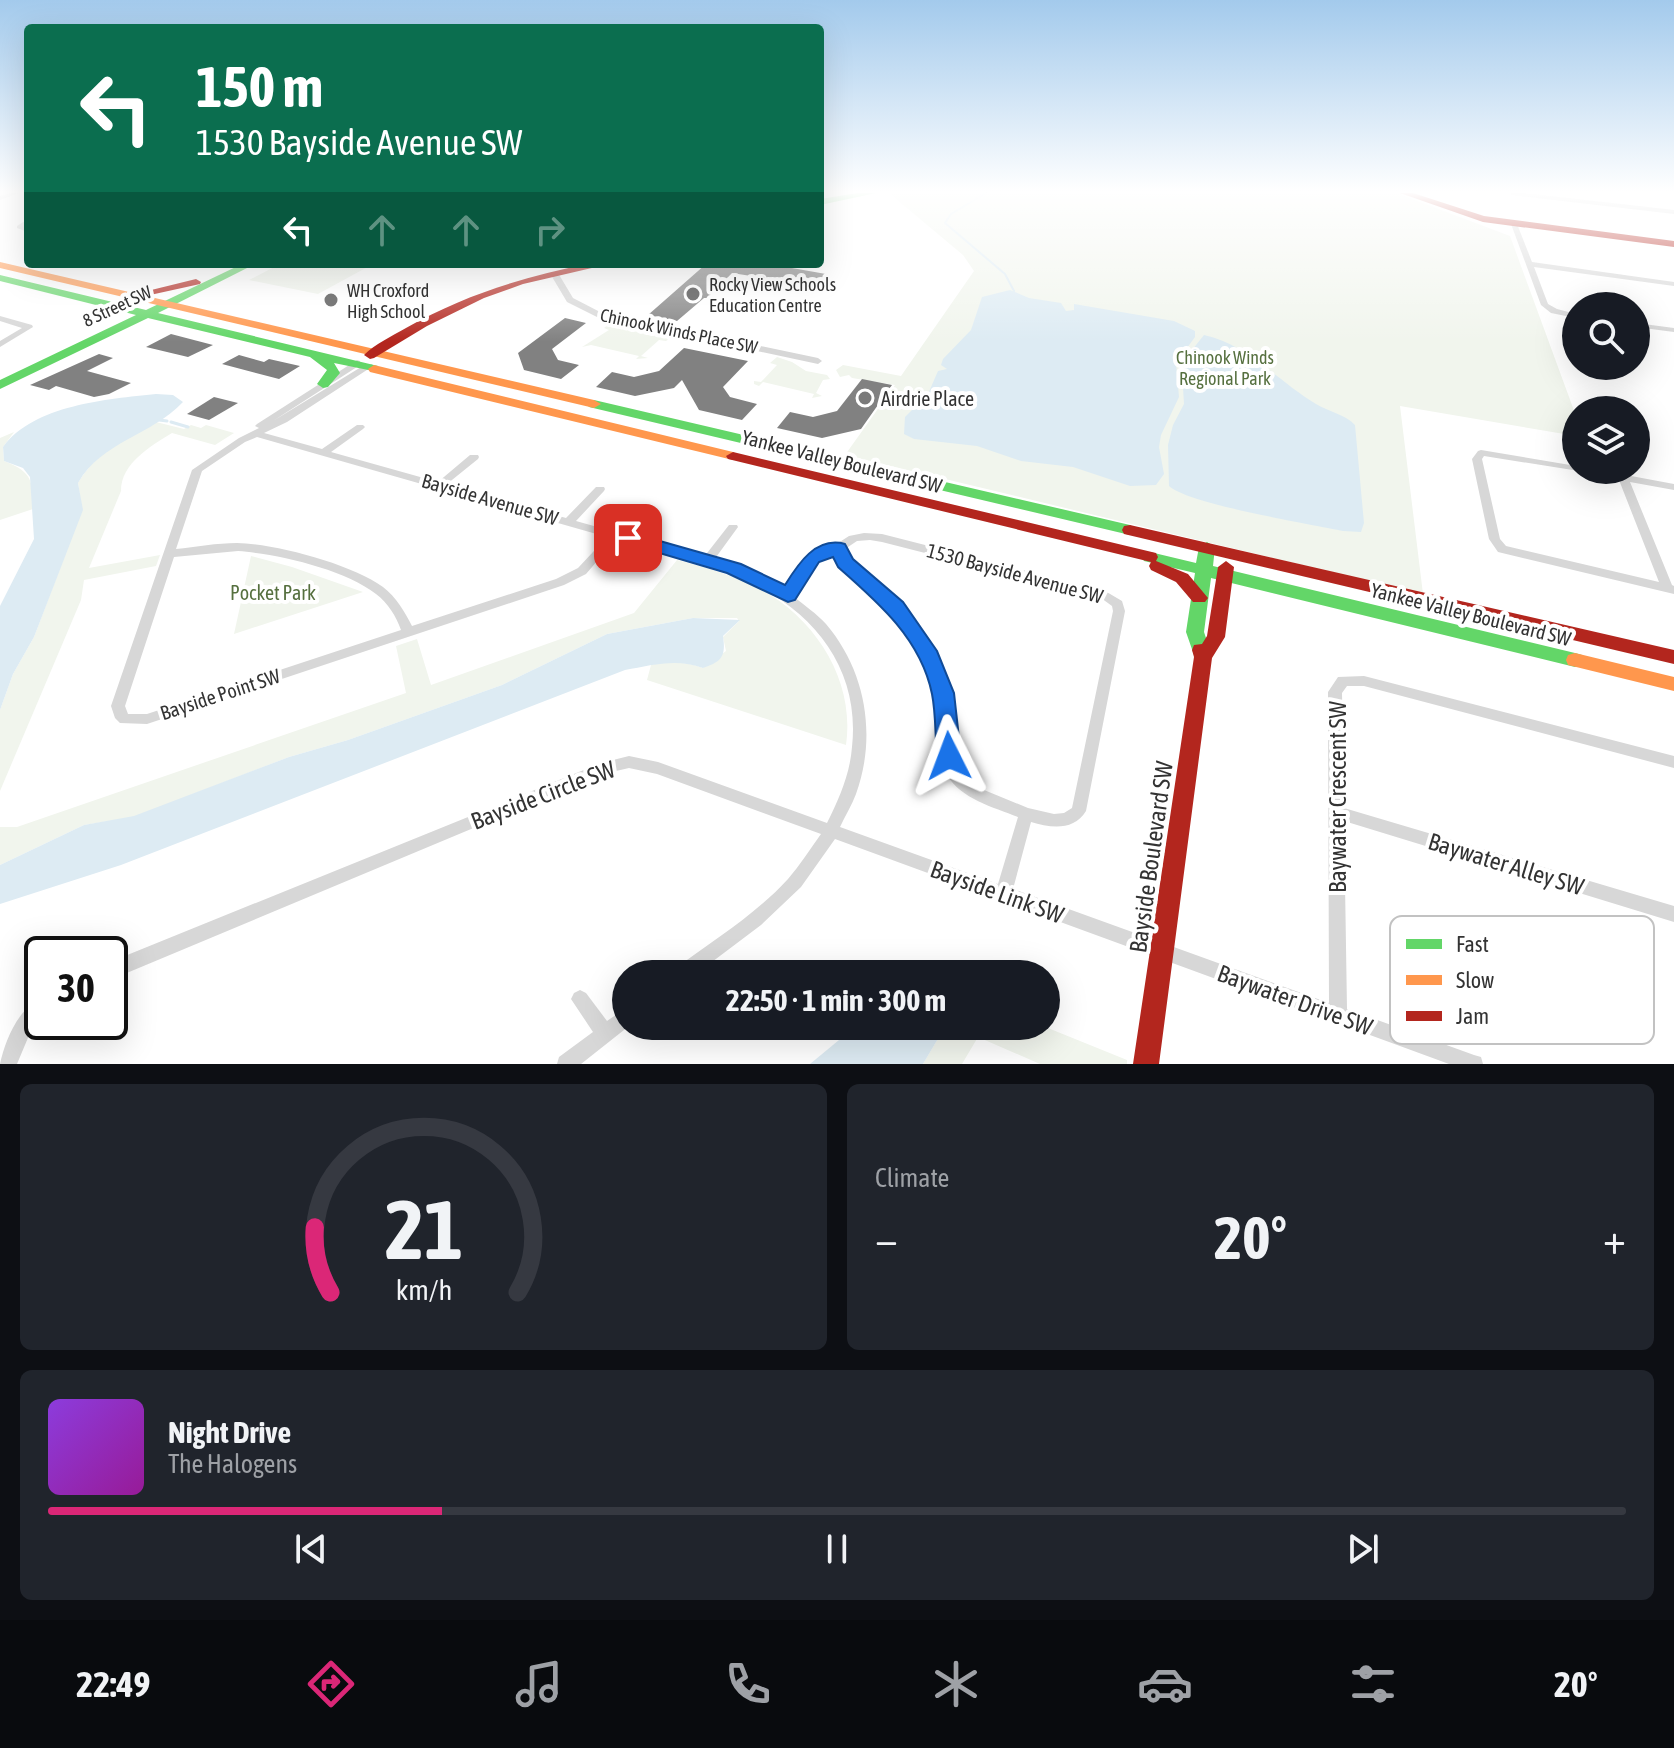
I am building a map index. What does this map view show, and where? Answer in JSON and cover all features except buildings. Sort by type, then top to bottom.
[{"type":"main road","name":"Yankee Valley Boulevard SW","points":[[0,265],[296,349],[479,375],[1674,657]]},
{"type":"main road","name":"8 Street SW","points":[[198,286],[227,268]]},
{"type":"main road","name":"8 Street SW","points":[[0,385],[151,307],[241,268]]},
{"type":"main road","points":[[371,359],[400,336],[417,333],[483,295],[519,282],[586,268]]},
{"type":"main road","name":"Yankee Valley Boulevard SW","points":[[0,278],[106,303],[233,319],[371,359],[1096,544],[1674,684]]},
{"type":"main road","points":[[105,330],[151,307],[160,292],[198,286]]},
{"type":"main road","points":[[198,286],[193,298],[198,304],[233,319]]},
{"type":"main road","points":[[105,330],[113,314],[106,303]]},
{"type":"main road","name":"8 Street SW","points":[[0,375],[105,330]]},
{"type":"main road","points":[[417,333],[408,344],[414,352],[479,375]]},
{"type":"main road","points":[[296,349],[324,360],[333,368],[334,373],[323,384]]},
{"type":"main road","points":[[1096,544],[1171,572],[1187,582],[1199,598]]},
{"type":"main road","name":"Bayside Boulevard SW","points":[[1203,657],[1195,632],[1207,547]]},
{"type":"main road","name":"Bayside Boulevard SW","points":[[1146,1064],[1203,657],[1216,637],[1228,552]]},
{"type":"street","points":[[1522,243],[1545,305],[1562,313]]},
{"type":"street","points":[[1531,264],[1674,284]]},
{"type":"street","name":"Chinook Winds Place SW","points":[[555,275],[570,300],[600,315],[818,361]]},
{"type":"street","points":[[0,318],[29,327],[0,344]]},
{"type":"street","points":[[1650,327],[1674,330]]},
{"type":"street","points":[[254,433],[261,425],[323,384],[371,359]]},
{"type":"street","points":[[254,433],[284,420],[371,359]]},
{"type":"street","points":[[324,452],[360,427]]},
{"type":"street","name":"Bayside Avenue SW","points":[[254,433],[708,560],[757,578],[788,595],[820,624],[836,645],[856,688],[861,741],[858,766],[833,832]]},
{"type":"street","name":"Bayside Point SW","points":[[254,433],[197,470],[118,706],[125,719],[147,719],[569,578],[582,571],[615,534]]},
{"type":"street","points":[[1562,467],[1481,453],[1477,459],[1495,539],[1502,549],[1670,589]]},
{"type":"street","points":[[440,485],[474,457]]},
{"type":"street","points":[[1650,483],[1674,487]]},
{"type":"street","points":[[1626,484],[1670,589]]},
{"type":"street","points":[[569,521],[600,489]]},
{"type":"street","points":[[708,560],[733,527]]},
{"type":"street","name":"1530 Bayside Avenue SW","points":[[788,595],[812,558],[839,548],[853,537],[882,538],[1105,595],[1118,604],[1079,811],[1069,820],[1050,821],[967,789],[954,775],[943,693],[927,651],[896,607],[845,563],[839,548]]},
{"type":"street","points":[[169,554],[240,547],[275,552],[307,562],[378,589],[401,614],[408,632]]},
{"type":"street","name":"Baywater Crescent SW","points":[[1338,1016],[1335,692],[1343,681],[1354,680],[1674,762]]},
{"type":"street","name":"Bayside Circle SW","points":[[128,964],[616,764],[629,762],[658,768],[833,832]]},
{"type":"street","name":"Baywater Alley SW","points":[[1338,813],[1674,914]]},
{"type":"street","points":[[1003,895],[1026,814]]},
{"type":"street","points":[[700,960],[775,902],[794,883],[833,832]]},
{"type":"street","name":"Bayside Link SW","points":[[833,832],[1162,952]]},
{"type":"street","name":"Baywater Drive SW","points":[[1162,952],[1390,1034]]},
{"type":"street","points":[[580,999],[605,1033]]},
{"type":"street","points":[[8,1064],[24,1026]]},
{"type":"street","points":[[566,1064],[612,1028]]},
{"type":"street","name":"Baywater Drive SW","points":[[1417,1044],[1474,1064]]},
{"type":"green space","name":"Chinook Winds Regional Park","points":[[948,243],[1512,243],[1569,396],[1562,396],[1562,434],[1400,406],[1423,594],[845,455],[895,385],[849,375],[840,377],[836,370],[843,365],[901,376],[974,271],[963,255]]},
{"type":"green space","points":[[272,268],[366,268],[318,294],[249,280]]},
{"type":"green space","points":[[611,323],[671,337],[666,341],[659,340],[641,356],[648,358],[636,359],[639,356],[591,345],[582,347],[609,330],[604,328]]},
{"type":"green space","points":[[777,357],[806,371],[827,375],[830,379],[823,380],[816,393],[822,396],[812,398],[814,394],[763,382],[759,386],[754,384],[754,381],[761,382],[777,365],[770,363]]},
{"type":"green space","points":[[156,422],[184,429],[191,425],[201,428],[206,425],[234,433],[215,445],[172,433],[139,456],[126,472],[89,568],[160,555],[156,566],[84,580],[81,600],[0,791],[0,710],[13,674],[34,637],[82,510],[78,483],[103,455]]},
{"type":"green space","points":[[14,432],[3,447],[4,461],[29,478],[33,509],[0,520],[0,438]]},
{"type":"green space","name":"Pocket Park","points":[[251,556],[292,567],[363,592],[234,634]]},
{"type":"green space","points":[[677,560],[748,583],[791,610],[809,628],[824,648],[844,694],[846,745],[647,680],[651,665],[677,663],[703,668],[726,651],[723,637],[739,621],[737,618],[693,618],[607,634],[502,685],[348,740],[289,757],[134,817],[84,825],[0,865],[0,827],[17,827],[406,693],[396,646],[417,639],[431,685],[634,613]]},
{"type":"green space","points":[[1060,1033],[1127,1060],[1127,1064],[1040,1064],[985,1040],[1060,1040]]},
{"type":"green space","points":[[937,1040],[976,1040],[962,1064],[923,1064]]},
{"type":"shaded area","points":[[1010,290],[1029,298],[1061,303],[1066,311],[1074,310],[1074,304],[1174,321],[1195,331],[1195,337],[1176,363],[1179,397],[1161,435],[1159,447],[1164,474],[1156,485],[1130,486],[1073,467],[1021,461],[977,446],[914,439],[904,434],[905,417],[928,394],[938,371],[947,369],[941,365],[943,359],[971,330],[982,297]]},
{"type":"shaded area","points":[[1204,335],[1234,346],[1302,395],[1355,425],[1364,523],[1361,532],[1224,506],[1200,500],[1169,486],[1168,445],[1173,425],[1184,404],[1182,371],[1192,350]]},
{"type":"shaded area","points":[[156,394],[173,395],[183,402],[170,414],[100,457],[78,483],[83,510],[34,637],[13,674],[0,710],[0,606],[34,539],[30,477],[23,468],[4,461],[3,447],[16,433],[52,413],[94,402]]},
{"type":"shaded area","points":[[693,618],[740,620],[723,636],[721,657],[709,666],[664,663],[625,670],[121,865],[0,904],[0,865],[84,825],[134,816],[289,757],[348,740],[502,685],[607,634]]},
{"type":"shaded area","points":[[839,1040],[937,1040],[923,1064],[810,1064]]},
{"type":"waterway","points":[[968,243],[1005,274],[1014,291]]},
{"type":"waterway","points":[[159,420],[167,421]]},
{"type":"waterway","points":[[171,422],[188,427]]},
{"type":"traffic: fast","points":[[0,385],[242,268]]},
{"type":"traffic: fast","points":[[0,278],[374,369]]},
{"type":"traffic: fast","points":[[316,357],[333,368],[334,373],[323,384]]},
{"type":"traffic: fast","points":[[594,404],[1130,530]]},
{"type":"traffic: fast","points":[[1201,650],[1195,632],[1207,547]]},
{"type":"traffic: fast","points":[[1150,557],[1575,660]]},
{"type":"traffic: slow","points":[[0,265],[594,404]]},
{"type":"traffic: slow","points":[[374,369],[733,456]]},
{"type":"traffic: slow","points":[[1575,660],[1674,684]]},
{"type":"traffic: jam","points":[[1664,243],[1674,244]]},
{"type":"traffic: jam","points":[[370,355],[423,323],[480,296],[530,279],[584,268]]},
{"type":"traffic: jam","points":[[141,294],[196,282]]},
{"type":"traffic: jam","points":[[733,456],[1150,557]]},
{"type":"traffic: jam","points":[[1130,530],[1674,657]]},
{"type":"traffic: jam","points":[[1157,566],[1182,578],[1199,598]]},
{"type":"traffic: jam","points":[[1203,657],[1216,637],[1226,567]]},
{"type":"traffic: jam","points":[[1146,1064],[1203,657],[1201,650]]},
{"type":"place","name":"Rocky View Schools Education Centre","points":[[693,294]]},
{"type":"place","name":"WH Croxford High School","points":[[331,300]]},
{"type":"place","name":"Airdrie Place","points":[[865,398]]},
{"type":"route","points":[[628,538],[734,569],[788,595],[812,558],[839,548],[845,563],[896,607],[927,651],[943,693],[949,756]]}]
